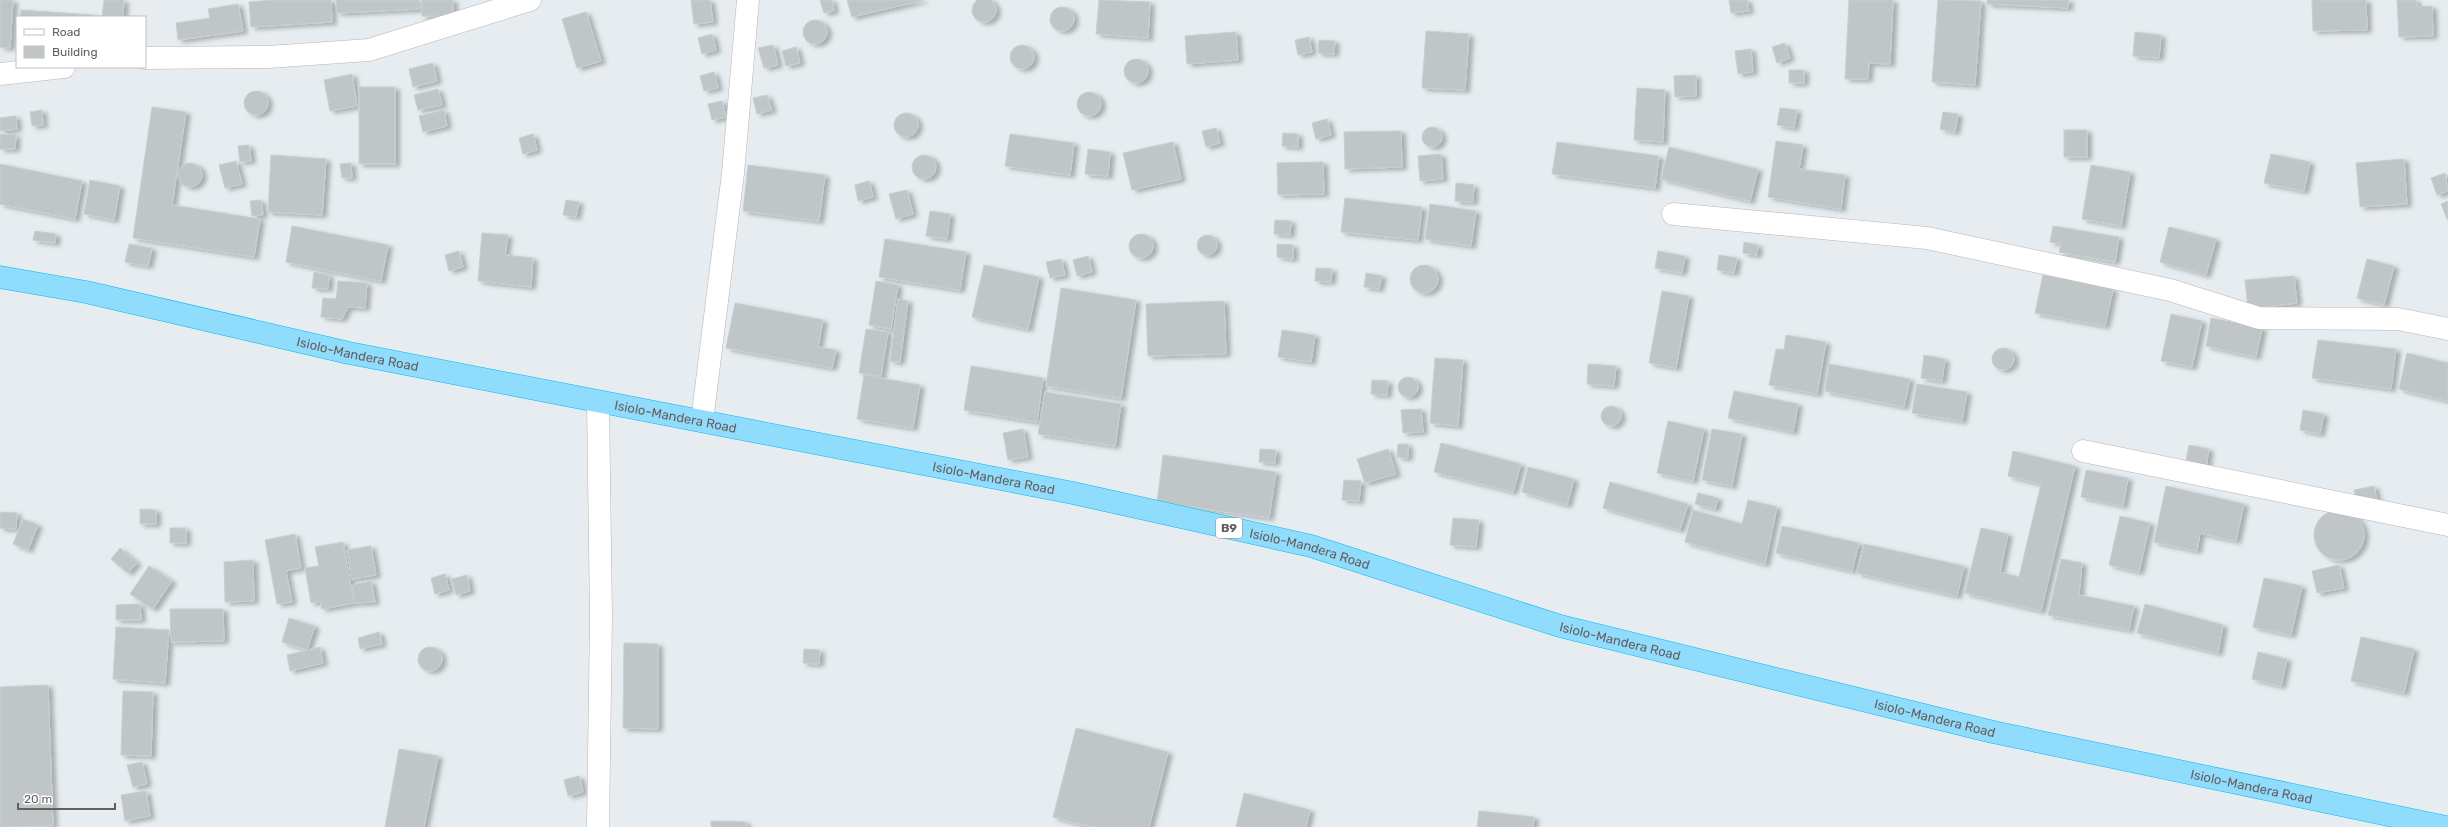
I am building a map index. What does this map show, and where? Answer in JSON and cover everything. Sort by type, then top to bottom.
[{"type":"highway","name":"Isiolo-Mandera Road","points":[[0,277],[86,292],[349,354],[1073,493],[1311,546],[1560,626],[1993,732],[2446,827]]},
{"type":"street","points":[[146,58],[268,57],[369,50],[530,0]]},
{"type":"street","points":[[702,421],[732,173],[748,0]]},
{"type":"street","points":[[0,74],[55,68]]},
{"type":"street","points":[[1673,214],[1927,238],[2170,290],[2259,318],[2398,319],[2448,329]]},
{"type":"street","points":[[598,402],[601,618],[598,827]]},
{"type":"street","points":[[2083,452],[2448,525]]},
{"type":"building","points":[[980,-1],[988,-1],[995,6],[995,14],[988,21],[980,21],[973,14],[973,6]]},
{"type":"building","points":[[0,0],[13,0],[10,48],[0,47]]},
{"type":"building","points":[[104,0],[124,0],[123,16],[102,16]]},
{"type":"building","points":[[273,0],[331,0],[332,22],[251,27],[249,2]]},
{"type":"building","points":[[336,0],[419,0],[420,9],[337,13]]},
{"type":"building","points":[[422,0],[453,0],[453,16],[422,16]]},
{"type":"building","points":[[691,0],[710,0],[713,22],[694,24]]},
{"type":"building","points":[[820,0],[832,0],[834,11],[824,13]]},
{"type":"building","points":[[847,0],[924,0],[852,17]]},
{"type":"building","points":[[1099,0],[1150,2],[1148,38],[1096,34]]},
{"type":"building","points":[[1729,0],[1747,0],[1749,11],[1731,13]]},
{"type":"building","points":[[1849,0],[1893,0],[1890,64],[1869,63],[1868,79],[1845,79]]},
{"type":"building","points":[[1938,0],[1981,1],[1975,85],[1932,82]]},
{"type":"building","points":[[1987,0],[2069,0],[2068,8],[1987,4]]},
{"type":"building","points":[[2312,0],[2366,0],[2367,30],[2313,31]]},
{"type":"building","points":[[2397,0],[2416,0],[2417,7],[2432,6],[2433,36],[2399,37]]},
{"type":"building","points":[[238,4],[243,31],[178,40],[176,23],[210,18],[208,9]]},
{"type":"building","points":[[1062,7],[1071,10],[1074,19],[1071,28],[1062,31],[1053,28],[1050,19],[1053,10]]},
{"type":"building","points":[[21,10],[93,15],[93,16],[20,16]]},
{"type":"building","points":[[586,12],[601,61],[577,68],[562,19]]},
{"type":"building","points":[[815,20],[824,23],[827,32],[824,41],[815,44],[806,41],[803,32],[806,23]]},
{"type":"building","points":[[1426,31],[1469,34],[1465,90],[1422,88]]},
{"type":"building","points":[[1236,32],[1238,60],[1187,64],[1185,36]]},
{"type":"building","points":[[2135,32],[2161,35],[2159,58],[2133,56]]},
{"type":"building","points":[[712,34],[716,50],[702,54],[698,38]]},
{"type":"building","points":[[1309,37],[1312,52],[1298,55],[1295,40]]},
{"type":"building","points":[[1319,40],[1335,41],[1334,54],[1318,53]]},
{"type":"building","points":[[1785,43],[1790,58],[1777,63],[1772,47]]},
{"type":"building","points":[[773,45],[778,65],[764,68],[758,48]]},
{"type":"building","points":[[1022,45],[1031,48],[1034,57],[1031,66],[1022,69],[1013,66],[1010,57],[1013,48]]},
{"type":"building","points":[[796,47],[800,63],[786,66],[782,51]]},
{"type":"building","points":[[1751,49],[1753,72],[1738,74],[1735,51]]},
{"type":"building","points":[[1136,59],[1145,62],[1148,71],[1145,80],[1136,83],[1127,80],[1124,71],[1127,62]]},
{"type":"building","points":[[433,63],[437,81],[413,87],[409,69]]},
{"type":"building","points":[[1789,70],[1804,70],[1804,83],[1789,83]]},
{"type":"building","points":[[714,72],[718,88],[704,91],[700,76]]},
{"type":"building","points":[[352,74],[357,106],[330,111],[324,80]]},
{"type":"building","points":[[1696,75],[1696,96],[1675,97],[1674,76]]},
{"type":"building","points":[[359,87],[395,87],[395,164],[359,164]]},
{"type":"building","points":[[1637,88],[1665,90],[1663,142],[1634,140]]},
{"type":"building","points":[[438,89],[442,105],[418,110],[414,95]]},
{"type":"building","points":[[256,91],[265,94],[268,103],[265,112],[256,115],[247,112],[244,103],[247,94]]},
{"type":"building","points":[[1089,92],[1098,95],[1101,104],[1098,113],[1089,116],[1080,113],[1077,104],[1080,95]]},
{"type":"building","points":[[767,95],[772,110],[757,114],[753,98]]},
{"type":"building","points":[[722,101],[726,117],[712,120],[708,104]]},
{"type":"building","points":[[152,107],[186,112],[172,205],[260,219],[254,257],[133,238]]},
{"type":"building","points":[[1780,108],[1797,110],[1794,128],[1777,125]]},
{"type":"building","points":[[42,110],[43,125],[32,126],[30,112]]},
{"type":"building","points":[[444,110],[447,126],[423,132],[419,116]]},
{"type":"building","points":[[1943,112],[1958,114],[1955,132],[1940,129]]},
{"type":"building","points":[[906,113],[915,116],[918,125],[915,134],[906,137],[897,134],[894,125],[897,116]]},
{"type":"building","points":[[16,116],[17,129],[0,131],[0,118]]},
{"type":"building","points":[[1327,119],[1331,135],[1316,139],[1312,123]]},
{"type":"building","points":[[1432,127],[1439,130],[1442,137],[1439,144],[1432,147],[1425,144],[1422,137],[1425,130]]},
{"type":"building","points":[[1216,128],[1220,143],[1206,147],[1202,131]]},
{"type":"building","points":[[2064,130],[2087,130],[2087,157],[2064,157]]},
{"type":"building","points":[[1401,131],[1402,167],[1345,169],[1344,132]]},
{"type":"building","points":[[1283,133],[1298,134],[1298,147],[1282,146]]},
{"type":"building","points":[[0,134],[16,135],[15,149],[0,149]]},
{"type":"building","points":[[533,134],[537,150],[523,154],[519,138]]},
{"type":"building","points":[[1010,134],[1074,143],[1070,175],[1005,166]]},
{"type":"building","points":[[1776,141],[1803,145],[1799,169],[1845,175],[1841,209],[1768,197]]},
{"type":"building","points":[[1173,142],[1181,179],[1132,190],[1123,153]]},
{"type":"building","points":[[1557,142],[1659,156],[1655,188],[1552,174]]},
{"type":"building","points":[[249,145],[251,161],[240,162],[238,146]]},
{"type":"building","points":[[1669,147],[1758,169],[1750,201],[1661,179]]},
{"type":"building","points":[[1088,149],[1110,152],[1108,176],[1085,174]]},
{"type":"building","points":[[1441,154],[1443,179],[1420,181],[1418,156]]},
{"type":"building","points":[[2271,154],[2310,162],[2304,191],[2264,183]]},
{"type":"building","points":[[271,155],[326,159],[322,215],[268,212]]},
{"type":"building","points":[[924,155],[933,158],[936,167],[933,176],[924,179],[915,176],[912,167],[915,158]]},
{"type":"building","points":[[2404,159],[2407,204],[2360,207],[2356,163]]},
{"type":"building","points":[[236,161],[242,184],[225,188],[219,165]]},
{"type":"building","points":[[1323,162],[1324,194],[1278,195],[1277,163]]},
{"type":"building","points":[[190,163],[199,166],[202,175],[199,184],[190,187],[181,184],[178,175],[181,166]]},
{"type":"building","points":[[351,163],[352,178],[342,178],[340,164]]},
{"type":"building","points":[[0,164],[82,181],[75,219],[0,204]]},
{"type":"building","points":[[748,165],[825,175],[819,221],[743,211]]},
{"type":"building","points":[[2091,165],[2130,172],[2121,226],[2082,219]]},
{"type":"building","points":[[2445,173],[2448,191],[2437,195],[2431,178]]},
{"type":"building","points":[[90,180],[120,186],[114,220],[84,214]]},
{"type":"building","points":[[869,181],[873,197],[858,201],[855,185]]},
{"type":"building","points":[[1456,183],[1474,185],[1473,202],[1455,201]]},
{"type":"building","points":[[907,190],[913,214],[896,219],[889,194]]},
{"type":"building","points":[[1345,198],[1422,207],[1418,240],[1341,232]]},
{"type":"building","points":[[261,200],[263,215],[252,216],[250,201]]},
{"type":"building","points":[[566,200],[579,202],[576,217],[563,215]]},
{"type":"building","points":[[2448,201],[2448,218],[2447,219],[2441,204]]},
{"type":"building","points":[[1430,204],[1476,211],[1471,246],[1425,239]]},
{"type":"building","points":[[930,211],[950,214],[947,239],[926,236]]},
{"type":"building","points":[[1275,220],[1291,221],[1290,235],[1274,234]]},
{"type":"building","points":[[292,226],[388,245],[381,281],[286,262]]},
{"type":"building","points":[[2053,226],[2119,237],[2115,262],[2059,252],[2061,244],[2050,242]]},
{"type":"building","points":[[2169,227],[2216,239],[2206,275],[2160,262]]},
{"type":"building","points":[[35,231],[56,234],[55,243],[33,240]]},
{"type":"building","points":[[482,233],[508,235],[505,255],[533,258],[531,287],[478,281]]},
{"type":"building","points":[[1141,234],[1150,237],[1153,246],[1150,255],[1141,258],[1132,255],[1129,246],[1132,237]]},
{"type":"building","points":[[1207,235],[1214,238],[1217,245],[1214,252],[1207,255],[1200,252],[1197,245],[1200,238]]},
{"type":"building","points":[[885,239],[966,252],[960,290],[879,277]]},
{"type":"building","points":[[1744,242],[1758,245],[1757,255],[1743,253]]},
{"type":"building","points":[[129,244],[152,248],[148,266],[125,262]]},
{"type":"building","points":[[1277,244],[1293,245],[1293,259],[1277,257]]},
{"type":"building","points":[[459,251],[463,267],[449,271],[445,255]]},
{"type":"building","points":[[1658,251],[1685,256],[1682,273],[1655,268]]},
{"type":"building","points":[[1719,255],[1737,258],[1734,273],[1717,270]]},
{"type":"building","points":[[1088,256],[1092,272],[1077,276],[1073,260]]},
{"type":"building","points":[[1061,259],[1065,275],[1050,278],[1046,262]]},
{"type":"building","points":[[2367,259],[2394,266],[2384,305],[2357,298]]},
{"type":"building","points":[[984,265],[1039,277],[1028,329],[972,317]]},
{"type":"building","points":[[1424,265],[1434,269],[1438,279],[1434,289],[1424,293],[1414,289],[1410,279],[1414,269]]},
{"type":"building","points":[[1316,268],[1332,269],[1331,282],[1315,281]]},
{"type":"building","points":[[314,272],[329,275],[328,289],[312,288]]},
{"type":"building","points":[[1366,273],[1382,276],[1379,289],[1364,287]]},
{"type":"building","points":[[2043,275],[2113,289],[2105,326],[2035,313]]},
{"type":"building","points":[[2294,276],[2297,303],[2248,309],[2245,280]]},
{"type":"building","points":[[338,281],[367,283],[365,308],[348,307],[342,319],[321,317],[323,298],[336,299]]},
{"type":"building","points":[[876,281],[898,285],[891,329],[869,325]]},
{"type":"building","points":[[1061,288],[1136,300],[1121,398],[1046,386]]},
{"type":"building","points":[[1662,291],[1689,296],[1676,368],[1649,363]]},
{"type":"building","points":[[898,299],[908,301],[900,362],[890,361]]},
{"type":"building","points":[[1224,301],[1226,354],[1148,356],[1146,304]]},
{"type":"building","points":[[735,303],[823,320],[818,347],[836,350],[832,368],[726,348]]},
{"type":"building","points":[[2171,314],[2202,321],[2192,367],[2161,361]]},
{"type":"building","points":[[2211,318],[2262,328],[2256,357],[2206,346]]},
{"type":"building","points":[[866,329],[888,332],[881,376],[859,373]]},
{"type":"building","points":[[1282,330],[1315,335],[1311,362],[1278,357]]},
{"type":"building","points":[[1786,335],[1826,342],[1817,394],[1769,385],[1776,349],[1784,350]]},
{"type":"building","points":[[2318,340],[2396,349],[2391,389],[2312,378]]},
{"type":"building","points":[[2003,348],[2011,351],[2014,359],[2011,367],[2003,370],[1995,367],[1992,359],[1995,351]]},
{"type":"building","points":[[2407,353],[2448,363],[2448,401],[2399,389]]},
{"type":"building","points":[[1924,355],[1945,359],[1942,381],[1921,378]]},
{"type":"building","points":[[1435,358],[1463,360],[1458,426],[1430,423]]},
{"type":"building","points":[[1588,364],[1616,366],[1614,386],[1587,384]]},
{"type":"building","points":[[1829,364],[1910,379],[1904,407],[1825,391]]},
{"type":"building","points":[[971,366],[1043,378],[1037,422],[964,410]]},
{"type":"building","points":[[864,375],[920,385],[913,428],[857,419]]},
{"type":"building","points":[[1408,377],[1415,380],[1418,387],[1415,394],[1408,397],[1401,394],[1398,387],[1401,380]]},
{"type":"building","points":[[1372,380],[1388,381],[1387,395],[1371,394]]},
{"type":"building","points":[[1917,384],[1967,392],[1962,421],[1912,413]]},
{"type":"building","points":[[1734,391],[1798,404],[1793,432],[1728,418]]},
{"type":"building","points":[[1045,392],[1121,404],[1115,446],[1038,434]]},
{"type":"building","points":[[1611,406],[1618,409],[1621,416],[1618,423],[1611,426],[1604,423],[1601,416],[1604,409]]},
{"type":"building","points":[[1421,409],[1423,432],[1403,433],[1401,410]]},
{"type":"building","points":[[2303,410],[2324,414],[2320,434],[2300,430]]},
{"type":"building","points":[[1668,421],[1704,429],[1693,481],[1657,473]]},
{"type":"building","points":[[1023,429],[1028,457],[1008,460],[1003,433]]},
{"type":"building","points":[[1712,429],[1742,434],[1732,486],[1702,480]]},
{"type":"building","points":[[1441,443],[1521,464],[1513,492],[1434,472]]},
{"type":"building","points":[[1398,444],[1408,444],[1408,458],[1397,457]]},
{"type":"building","points":[[2189,445],[2209,449],[2206,468],[2185,465]]},
{"type":"building","points":[[1260,449],[1276,450],[1275,463],[1259,462]]},
{"type":"building","points":[[1388,449],[1396,474],[1365,483],[1357,459]]},
{"type":"building","points":[[2013,451],[2075,466],[2041,611],[1965,593],[1981,528],[2008,534],[2000,572],[2019,577],[2041,484],[2008,476]]},
{"type":"building","points":[[1163,455],[1276,472],[1269,518],[1157,502]]},
{"type":"building","points":[[1528,467],[1574,479],[1567,505],[1522,492]]},
{"type":"building","points":[[2086,470],[2128,478],[2123,506],[2081,497]]},
{"type":"building","points":[[1344,480],[1361,481],[1359,501],[1342,500]]},
{"type":"building","points":[[1610,482],[1688,504],[1680,530],[1603,508]]},
{"type":"building","points":[[2166,486],[2244,504],[2236,541],[2200,533],[2197,551],[2154,542]]},
{"type":"building","points":[[2374,486],[2377,500],[2357,503],[2354,490]]},
{"type":"building","points":[[1698,493],[1718,498],[1715,509],[1695,504]]},
{"type":"building","points":[[1748,500],[1777,507],[1765,564],[1685,542],[1693,510],[1742,524]]},
{"type":"building","points":[[140,509],[156,510],[156,524],[140,524]]},
{"type":"building","points":[[2339,510],[2348,512],[2359,521],[2364,535],[2362,544],[2353,555],[2339,560],[2330,558],[2319,549],[2314,535],[2316,526],[2325,515]]},
{"type":"building","points":[[0,512],[17,513],[16,529],[0,528]]},
{"type":"building","points":[[2120,516],[2150,523],[2139,572],[2109,565]]},
{"type":"building","points":[[1453,518],[1479,520],[1476,547],[1450,545]]},
{"type":"building","points":[[23,519],[38,525],[28,550],[13,544]]},
{"type":"building","points":[[1782,526],[1859,543],[1852,571],[1776,553]]},
{"type":"building","points":[[170,528],[186,528],[186,543],[170,543]]},
{"type":"building","points":[[295,534],[301,568],[286,571],[292,602],[277,604],[265,540]]},
{"type":"building","points":[[343,542],[354,603],[322,609],[320,601],[311,603],[305,568],[319,566],[315,547]]},
{"type":"building","points":[[1864,544],[1964,566],[1957,596],[1857,573]]},
{"type":"building","points":[[371,546],[376,575],[352,579],[347,550]]},
{"type":"building","points":[[120,548],[137,563],[128,573],[111,559]]},
{"type":"building","points":[[2061,559],[2082,563],[2079,595],[2134,606],[2129,630],[2048,615]]},
{"type":"building","points":[[253,560],[254,601],[225,602],[224,562]]},
{"type":"building","points":[[2339,565],[2344,588],[2317,593],[2312,571]]},
{"type":"building","points":[[149,566],[172,581],[153,609],[130,594]]},
{"type":"building","points":[[445,574],[449,590],[435,594],[431,578]]},
{"type":"building","points":[[467,575],[470,591],[456,595],[452,579]]},
{"type":"building","points":[[2264,578],[2302,586],[2291,635],[2253,627]]},
{"type":"building","points":[[371,581],[375,602],[354,603],[353,585]]},
{"type":"building","points":[[140,604],[141,620],[116,620],[116,605]]},
{"type":"building","points":[[2145,604],[2223,625],[2218,653],[2137,633]]},
{"type":"building","points":[[170,609],[223,609],[224,641],[171,642]]},
{"type":"building","points":[[289,618],[315,626],[307,650],[282,642]]},
{"type":"building","points":[[116,627],[169,630],[165,683],[113,679]]},
{"type":"building","points":[[379,632],[382,644],[360,649],[358,638]]},
{"type":"building","points":[[2361,637],[2414,649],[2404,693],[2351,681]]},
{"type":"building","points":[[624,643],[658,644],[658,729],[623,728]]},
{"type":"building","points":[[320,647],[323,663],[290,671],[287,655]]},
{"type":"building","points":[[430,647],[439,650],[442,659],[439,668],[430,671],[421,668],[418,659],[421,650]]},
{"type":"building","points":[[804,649],[820,650],[819,664],[803,663]]},
{"type":"building","points":[[2258,652],[2287,659],[2281,686],[2252,679]]},
{"type":"building","points":[[48,685],[53,826],[0,827],[0,687]]},
{"type":"building","points":[[123,691],[153,692],[151,756],[121,755]]},
{"type":"building","points":[[1076,728],[1168,752],[1149,827],[1092,827],[1053,817]]},
{"type":"building","points":[[399,749],[438,756],[424,827],[385,827]]},
{"type":"building","points":[[142,762],[147,784],[133,787],[127,765]]},
{"type":"building","points":[[579,776],[583,792],[568,796],[564,780]]},
{"type":"building","points":[[146,791],[150,816],[125,821],[121,795]]},
{"type":"building","points":[[1244,793],[1310,810],[1306,827],[1236,827]]},
{"type":"building","points":[[1479,811],[1534,817],[1533,827],[1477,827]]},
{"type":"building","points":[[711,821],[746,822],[746,827],[711,827]]}]
